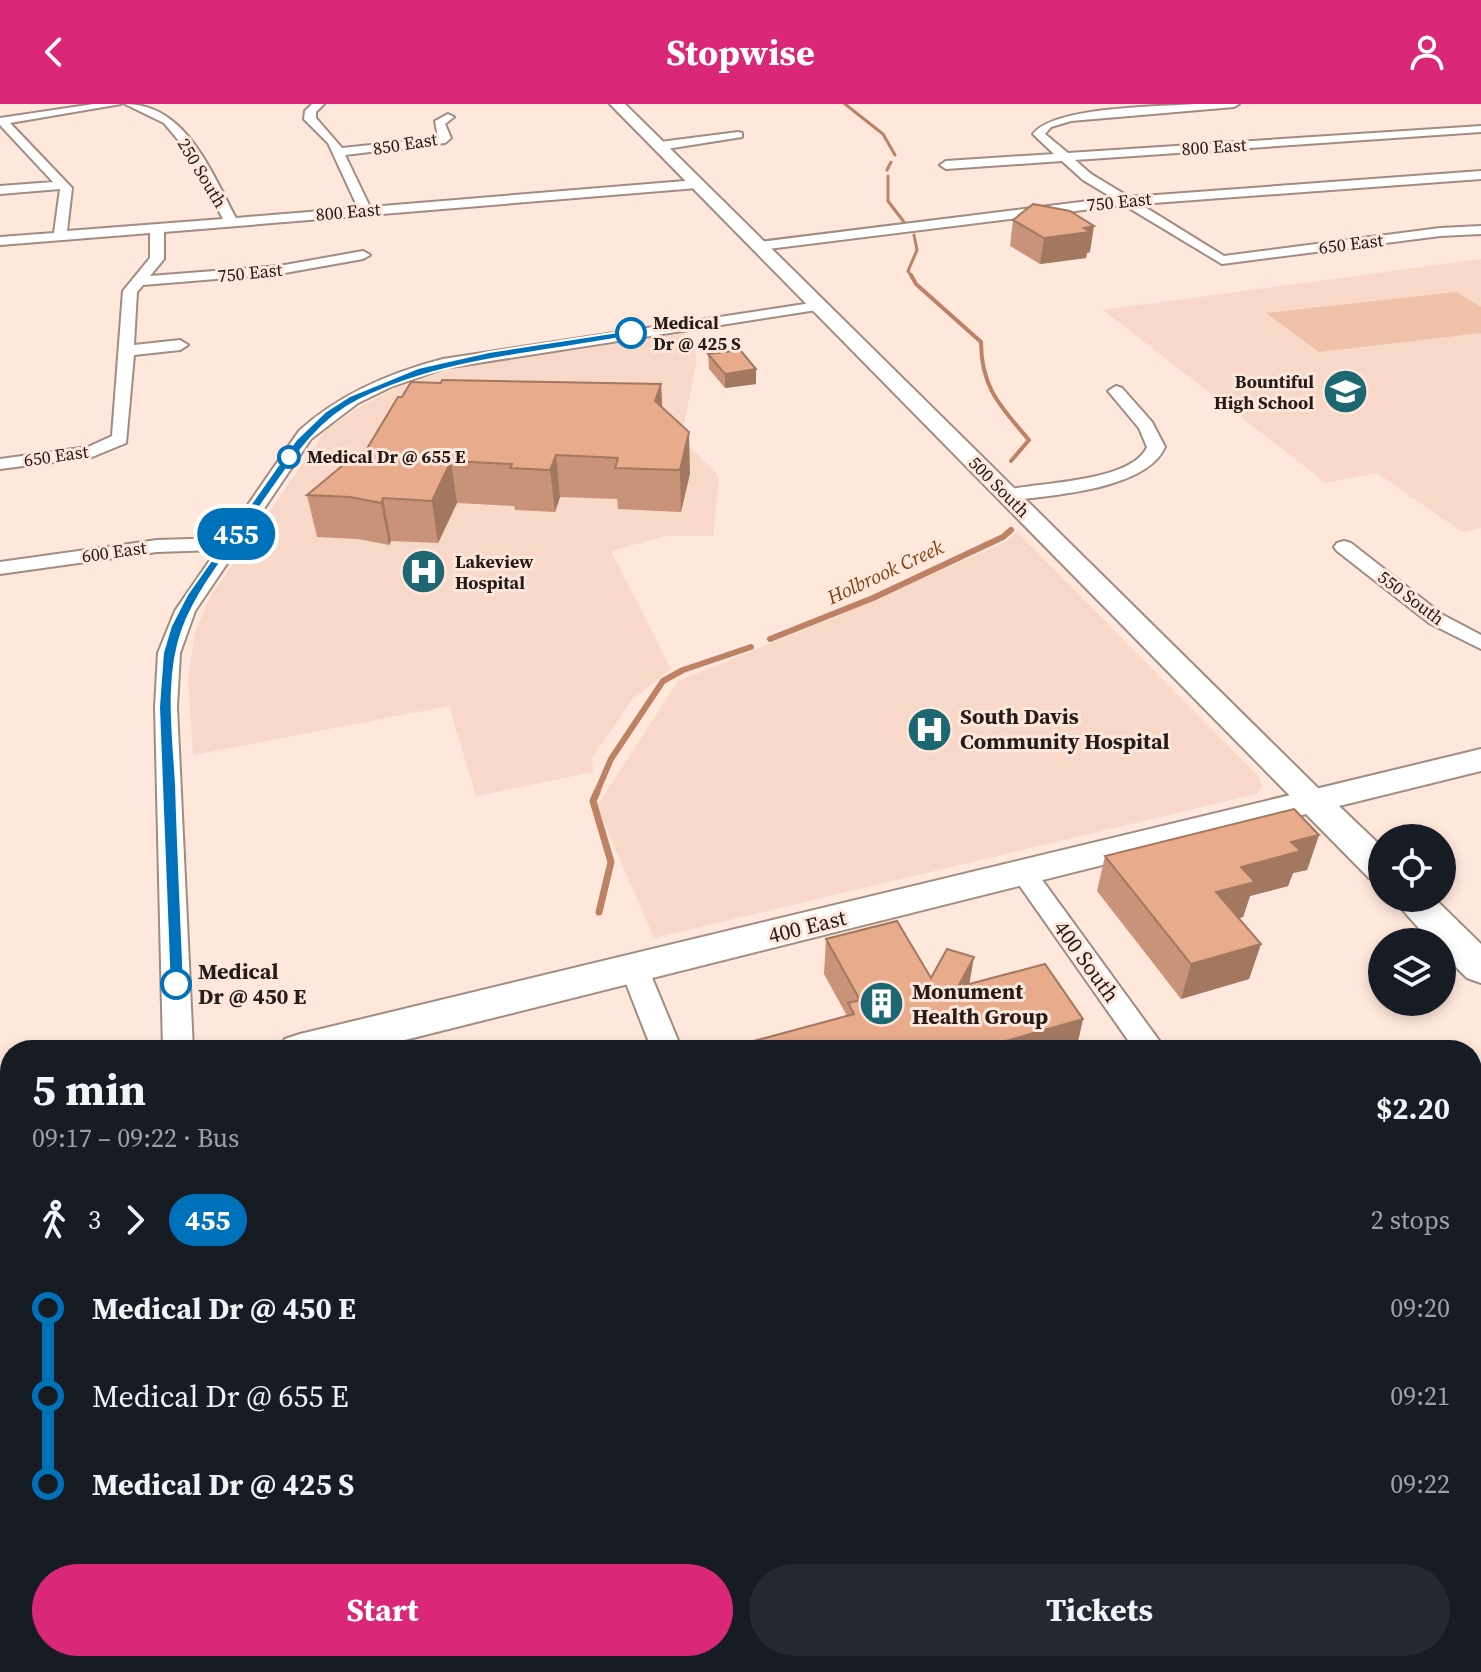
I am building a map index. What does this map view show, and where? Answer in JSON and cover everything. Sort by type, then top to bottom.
[{"type":"main road","name":"400 East","points":[[341,1040],[1481,760]]},
{"type":"main road","name":"500 South","points":[[1313,801],[1368,855]]},
{"type":"main road","points":[[1425,912],[1481,968]]},
{"type":"street","points":[[1,121],[116,104]]},
{"type":"street","name":"250 South","points":[[130,104],[160,116],[194,152],[231,221]]},
{"type":"street","points":[[319,104],[311,111],[310,119],[327,135],[338,152],[365,210]]},
{"type":"street","name":"500 South","points":[[617,104],[1313,801]]},
{"type":"street","points":[[1125,201],[1063,157],[1039,134],[1042,127],[1053,122],[1234,104]]},
{"type":"street","name":"850 East","points":[[338,152],[441,141],[445,138],[438,126],[448,117]]},
{"type":"street","points":[[1,121],[64,185],[66,194],[60,235]]},
{"type":"street","name":"800 East","points":[[946,165],[1481,129]]},
{"type":"street","points":[[660,146],[738,135]]},
{"type":"street","name":"750 East","points":[[759,246],[1125,201],[1481,175]]},
{"type":"street","name":"800 East","points":[[0,241],[697,184]]},
{"type":"street","points":[[0,190],[64,185]]},
{"type":"street","name":"650 East","points":[[1125,201],[1222,260],[1430,233],[1481,230]]},
{"type":"street","points":[[157,227],[157,259],[130,291],[127,351],[180,345]]},
{"type":"street","name":"750 East","points":[[137,281],[279,270],[363,255]]},
{"type":"street","points":[[178,1040],[167,666],[173,639],[185,611],[305,435],[341,406],[384,384],[432,367],[489,355],[818,306]]},
{"type":"street","name":"650 East","points":[[0,464],[85,453],[111,446],[120,439],[127,351]]},
{"type":"street","points":[[1008,495],[1124,474],[1148,463],[1156,453],[1156,441],[1116,391]]},
{"type":"street","name":"600 East","points":[[0,568],[144,547],[229,544]]},
{"type":"street","name":"550 South","points":[[1344,547],[1436,619],[1481,643]]},
{"type":"street","name":"400 South","points":[[1023,872],[1144,1040]]},
{"type":"street","points":[[634,968],[663,1040]]},
{"type":"shaded area","name":"Bountiful High School","points":[[1481,259],[1481,528],[1462,532],[1377,473],[1326,483],[1103,310]]},
{"type":"shaded area","points":[[1456,292],[1481,307],[1481,333],[1319,352],[1266,313]]},
{"type":"shaded area","name":"Lakeview Hospital","points":[[685,333],[694,347],[697,360],[681,439],[715,471],[719,479],[713,536],[666,536],[611,551],[671,669],[632,700],[592,758],[593,772],[476,796],[449,706],[193,755],[188,679],[195,631],[212,594],[326,430],[356,409],[403,384],[440,373],[476,364]]},
{"type":"shaded area","name":"South Davis Community Hospital","points":[[1017,532],[1259,777],[1262,787],[1256,794],[654,938],[597,806],[678,681],[840,615],[1005,542]]},
{"type":"building","points":[[1033,204],[1070,211],[1094,226],[1084,228],[1090,232],[1044,238],[1013,220]]},
{"type":"building","points":[[740,350],[756,369],[725,374],[708,354]]},
{"type":"building","points":[[442,380],[661,384],[655,401],[689,432],[680,470],[615,468],[618,458],[556,455],[550,470],[510,468],[512,464],[451,461],[432,501],[383,498],[381,503],[350,497],[307,495],[348,461],[359,462],[398,397],[402,397],[411,382],[441,383]]},
{"type":"building","points":[[1294,809],[1319,835],[1291,842],[1301,851],[1241,867],[1255,882],[1216,892],[1261,944],[1191,964],[1105,856]]},
{"type":"building","points":[[897,921],[931,978],[947,949],[974,957],[958,987],[1045,964],[1083,1019],[1009,1040],[758,1040],[854,1014],[848,1003],[860,1000],[826,939]]},
{"type":"waterway","name":"Holbrook Creek","points":[[845,104],[883,134],[895,155]]},
{"type":"waterway","points":[[887,170],[891,162]]},
{"type":"waterway","name":"Holbrook Creek","points":[[888,176],[888,201],[904,222]]},
{"type":"waterway","name":"Holbrook Creek","points":[[912,277],[908,271],[917,250],[914,235]]},
{"type":"waterway","name":"Holbrook Creek","points":[[911,275],[916,284],[981,342],[985,372],[994,396],[1029,440],[1011,461]]},
{"type":"waterway","name":"Holbrook Creek","points":[[770,639],[873,598],[1003,537],[1011,530]]},
{"type":"waterway","name":"Holbrook Creek","points":[[596,794],[611,759],[663,681],[683,670],[751,647]]},
{"type":"waterway","name":"Holbrook Creek","points":[[597,792],[593,801],[611,862],[599,912]]},
{"type":"bus line","name":"455","points":[[176,984],[166,707],[169,653],[178,626],[194,595],[300,442],[316,424],[354,398],[421,370],[489,355],[631,333]]},
{"type":"place","name":"Medical Dr @ 425 S","points":[[631,333]]},
{"type":"place","name":"Bountiful High School","points":[[1345,392]]},
{"type":"place","name":"Medical Dr @ 655 E","points":[[289,457]]},
{"type":"place","name":"Lakeview Hospital","points":[[424,572]]},
{"type":"place","name":"South Davis Community Hospital","points":[[929,729]]},
{"type":"place","name":"Medical Dr @ 450 E","points":[[176,984]]},
{"type":"place","name":"Monument Health Group","points":[[881,1004]]}]
